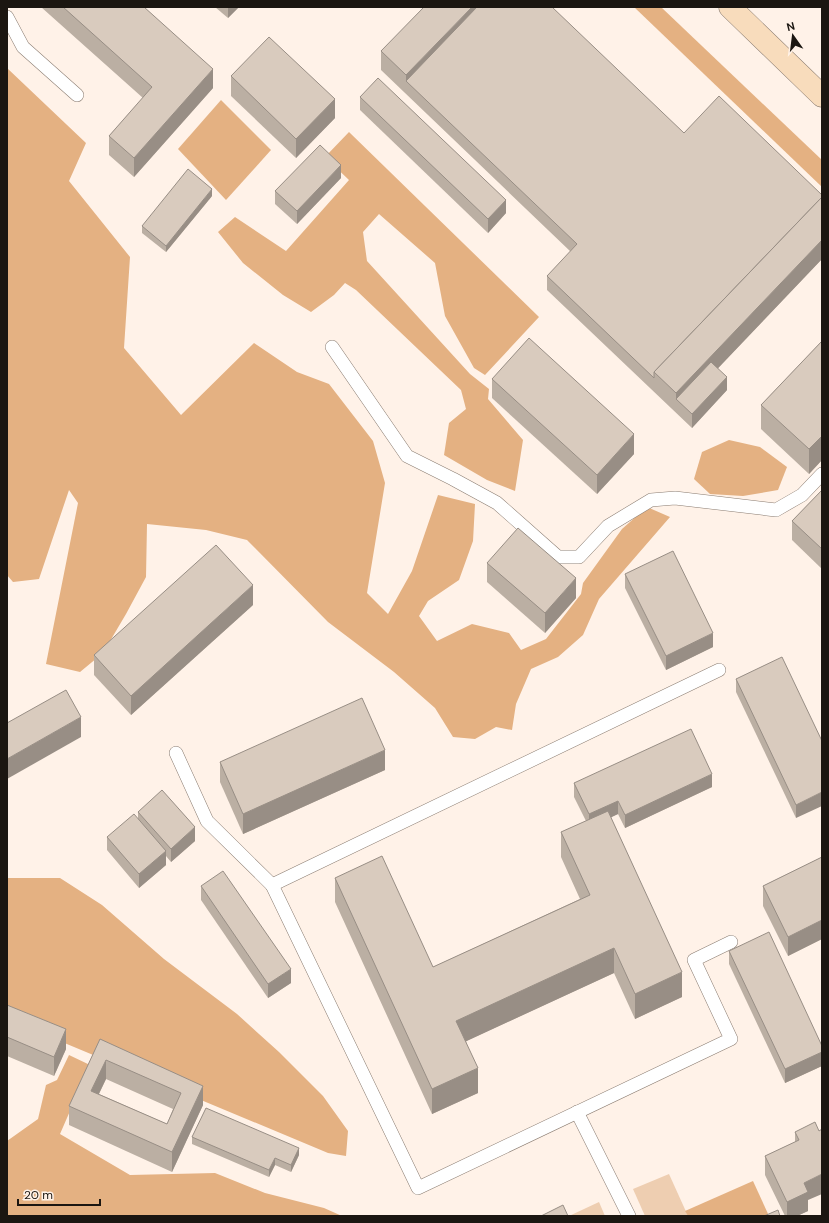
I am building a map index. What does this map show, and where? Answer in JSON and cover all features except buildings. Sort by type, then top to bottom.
[{"type":"street","points":[[730,7],[822,96]]},
{"type":"lane","points":[[7,17],[23,47],[77,95]]},
{"type":"lane","points":[[332,347],[407,456],[497,503],[558,557],[580,557],[608,526],[651,500],[675,498],[776,510],[802,495],[822,474]]},
{"type":"lane","points":[[272,885],[719,670]]},
{"type":"lane","points":[[176,753],[207,821],[272,885],[418,1188],[731,1039],[694,960],[731,942]]},
{"type":"lane","points":[[577,1112],[629,1216]]},
{"type":"shaded area","points":[[634,7],[661,7],[822,160],[822,187]]},
{"type":"shaded area","points":[[7,68],[86,143],[69,181],[130,257],[124,348],[181,415],[254,343],[297,372],[329,384],[373,441],[385,483],[367,593],[388,614],[412,571],[438,495],[475,504],[473,541],[459,580],[428,601],[419,616],[437,641],[472,624],[509,633],[521,650],[546,639],[581,594],[583,583],[622,529],[647,507],[670,517],[599,599],[583,635],[558,657],[531,669],[516,704],[512,730],[496,727],[475,739],[453,737],[435,708],[394,672],[328,622],[247,540],[206,530],[147,524],[146,577],[103,653],[80,672],[46,664],[78,503],[69,490],[39,579],[13,582],[7,575]]},
{"type":"shaded area","points":[[221,100],[271,150],[226,200],[178,149]]},
{"type":"shaded area","points":[[349,132],[539,317],[485,375],[474,368],[445,316],[435,263],[379,214],[363,232],[367,261],[470,374],[489,389],[488,399],[523,440],[515,491],[487,480],[444,455],[449,423],[466,409],[461,390],[356,290],[345,283],[334,295],[311,312],[283,295],[243,263],[218,232],[235,217],[286,251],[349,180],[325,157]]},
{"type":"shaded area","points":[[729,440],[760,447],[787,467],[778,490],[743,496],[710,494],[694,479],[702,452]]},
{"type":"shaded area","points":[[7,878],[60,878],[102,905],[164,959],[237,1014],[279,1052],[323,1096],[348,1131],[346,1156],[328,1153],[7,1019]]},
{"type":"shaded area","points":[[69,1055],[90,1065],[60,1134],[130,1175],[215,1173],[265,1193],[324,1208],[342,1216],[7,1216],[7,1141],[38,1119],[46,1085],[57,1080]]},
{"type":"shaded area","points":[[669,1174],[688,1216],[645,1216],[633,1189]]},
{"type":"shaded area","points":[[753,1181],[769,1216],[688,1216],[685,1211]]},
{"type":"shaded area","points":[[599,1202],[605,1216],[569,1216]]}]
